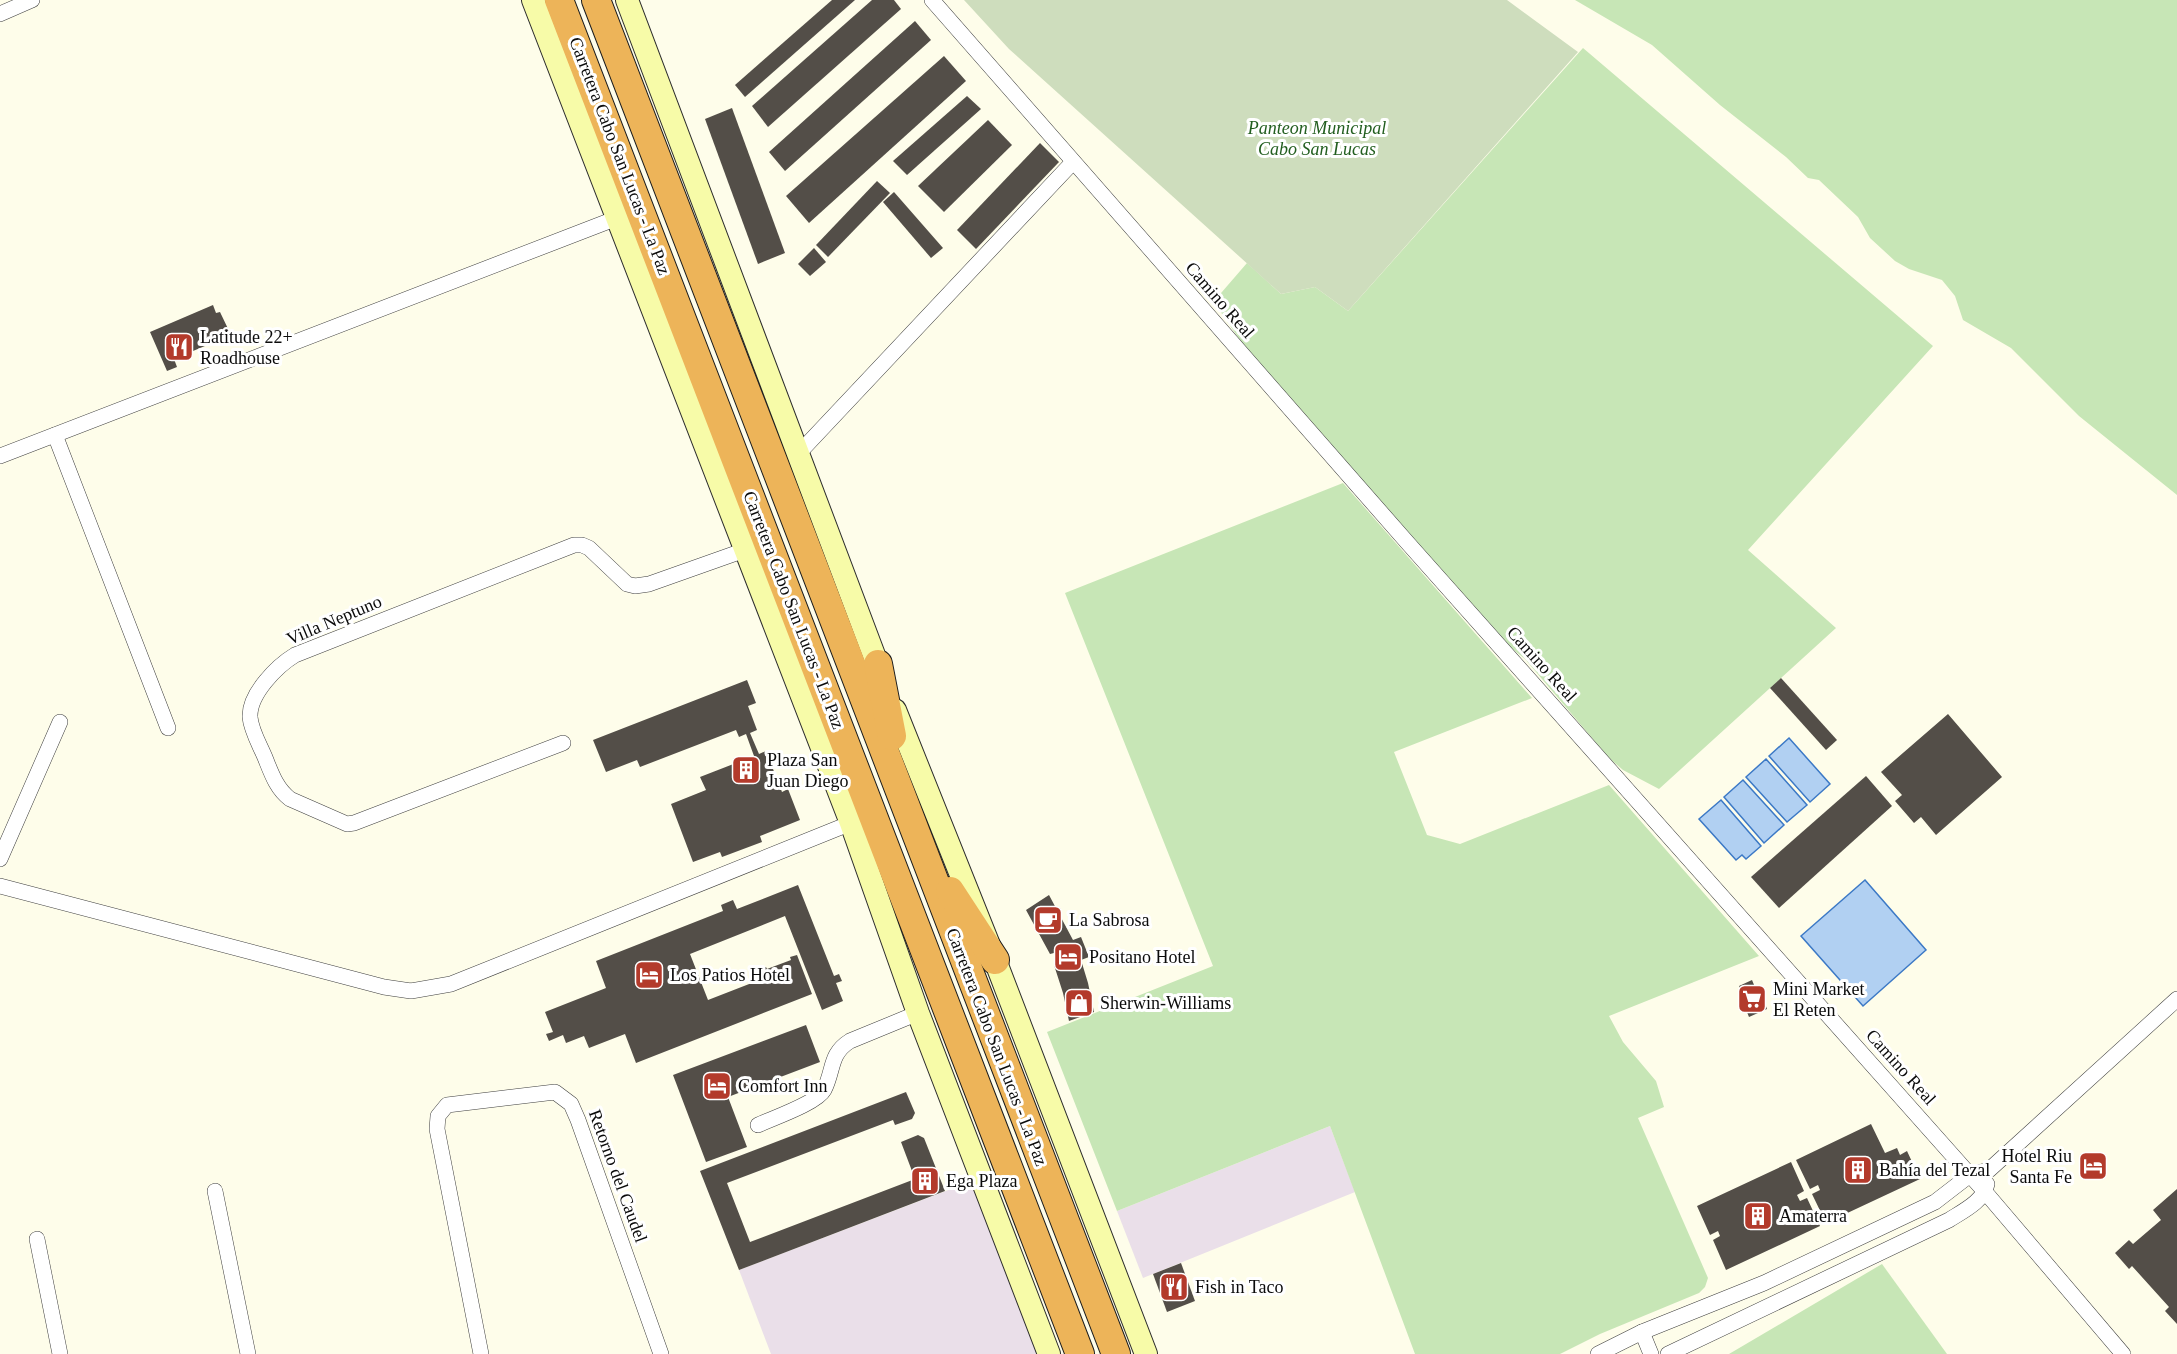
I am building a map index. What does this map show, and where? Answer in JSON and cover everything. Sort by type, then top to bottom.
[{"type":"highway","name":"Carretera Cabo San Lucas - La Paz","points":[[559,0],[1080,1354]]},
{"type":"highway","name":"Carretera Cabo San Lucas - La Paz","points":[[596,0],[1116,1354]]},
{"type":"highway","points":[[878,664],[907,812]]},
{"type":"highway","points":[[919,844],[995,960]]},
{"type":"highway","points":[[1034,1234],[1058,1354]]},
{"type":"main road","points":[[533,0],[851,823],[918,1013],[1049,1354]]},
{"type":"main road","points":[[627,0],[878,664],[995,960],[1146,1354]]},
{"type":"street","points":[[0,14],[32,0]]},
{"type":"street","name":"Camino Real","points":[[932,0],[1406,541],[1986,1192],[2123,1354]]},
{"type":"street","points":[[799,453],[1073,162]]},
{"type":"street","points":[[0,456],[617,218]]},
{"type":"street","points":[[55,435],[168,728]]},
{"type":"street","name":"Villa Neptuno","points":[[562,743],[347,824],[290,799],[283,793],[274,779],[252,725],[250,714],[254,700],[273,671],[295,656],[574,546],[582,545],[589,548],[623,581],[635,586],[649,584],[745,550]]},
{"type":"street","points":[[0,859],[60,722]]},
{"type":"street","points":[[0,886],[384,987],[411,991],[451,984],[851,823]]},
{"type":"street","points":[[1598,1354],[1642,1332],[1764,1283],[1935,1202],[1970,1175],[1989,1170],[2177,999]]},
{"type":"street","points":[[758,1125],[814,1099],[824,1091],[836,1053],[842,1046],[918,1013]]},
{"type":"street","name":"Retorno del Caudel","points":[[481,1354],[436,1129],[438,1116],[447,1105],[555,1092],[571,1104],[578,1120],[661,1354]]},
{"type":"street","points":[[1668,1354],[1949,1220],[1968,1208],[1986,1192],[1989,1170]]},
{"type":"street","points":[[215,1191],[248,1354]]},
{"type":"street","points":[[37,1239],[60,1354]]},
{"type":"street","points":[[1642,1332],[1651,1354]]},
{"type":"shaded area","points":[[1330,1126],[1355,1192],[1143,1278],[1117,1211]]},
{"type":"shaded area","points":[[972,1181],[1038,1354],[771,1354],[739,1270]]},
{"type":"green space","name":"Panteon Municipal Cabo San Lucas","points":[[964,0],[1507,0],[1578,52],[1348,311],[1315,287],[1281,294],[1009,49]]},
{"type":"green space","points":[[1575,0],[2177,0],[2177,495],[2079,416],[2011,348],[1963,320],[1955,296],[1942,280],[1909,269],[1895,261],[1870,238],[1858,217],[1819,180],[1808,178],[1652,45]]},
{"type":"green space","points":[[1583,48],[1933,346],[1748,550],[1836,628],[1659,789],[1623,770],[1609,758],[1525,659],[1505,643],[1246,349],[1215,300],[1247,263],[1281,294],[1315,287],[1348,311]]},
{"type":"green space","points":[[1343,483],[1532,698],[1394,752],[1427,835],[1460,844],[1609,785],[1759,956],[1609,1016],[1623,1042],[1656,1081],[1664,1107],[1638,1118],[1708,1278],[1705,1287],[1699,1293],[1600,1334],[1560,1354],[1415,1354],[1330,1126],[1117,1211],[1047,1032],[1213,966],[1065,593]]},
{"type":"green space","points":[[1882,1264],[1947,1354],[1729,1354]]},
{"type":"water","points":[[1789,738],[1830,784],[1810,802],[1769,756]]},
{"type":"water","points":[[1766,759],[1807,805],[1787,822],[1746,777]]},
{"type":"water","points":[[1743,780],[1784,825],[1764,843],[1724,797]]},
{"type":"water","points":[[1721,800],[1761,846],[1746,859],[1742,855],[1736,860],[1699,819]]},
{"type":"water","points":[[1865,880],[1926,950],[1863,1006],[1801,936]]},
{"type":"building","points":[[832,0],[855,0],[745,97],[735,85]]},
{"type":"building","points":[[872,0],[894,0],[901,9],[768,127],[752,106]]},
{"type":"building","points":[[915,21],[931,40],[785,171],[769,152]]},
{"type":"building","points":[[944,56],[966,81],[809,223],[786,196]]},
{"type":"building","points":[[967,96],[981,109],[907,175],[893,161]]},
{"type":"building","points":[[732,108],[785,253],[758,264],[705,119]]},
{"type":"building","points":[[988,120],[1012,145],[944,212],[918,186]]},
{"type":"building","points":[[1040,143],[1059,162],[976,249],[957,230]]},
{"type":"building","points":[[877,181],[890,193],[828,257],[816,245]]},
{"type":"building","points":[[894,192],[943,248],[931,258],[883,202]]},
{"type":"building","points":[[814,248],[826,262],[810,276],[798,264]]},
{"type":"building","name":"Latitude 22+ Roadhouse","points":[[213,305],[216,313],[220,312],[231,335],[174,359],[177,367],[167,371],[150,332]]},
{"type":"building","points":[[1781,678],[1837,740],[1826,750],[1770,688]]},
{"type":"building","name":"Plaza San Juan Diego","points":[[747,680],[756,703],[748,706],[757,730],[750,733],[759,754],[766,751],[782,792],[788,789],[800,820],[760,836],[762,842],[722,857],[720,852],[693,862],[671,804],[706,790],[700,777],[754,756],[746,734],[739,737],[736,730],[640,767],[637,760],[606,772],[593,740]]},
{"type":"building","points":[[1948,714],[2002,777],[1936,835],[1921,817],[1914,823],[1895,801],[1902,795],[1881,772]]},
{"type":"building","points":[[1866,776],[1892,806],[1779,908],[1751,877]]},
{"type":"building","name":"Los Patios Hotel","points":[[798,885],[834,976],[839,974],[842,981],[836,983],[843,1001],[822,1010],[785,916],[690,954],[708,1000],[762,979],[759,969],[766,967],[767,969],[791,960],[790,957],[797,955],[812,994],[636,1063],[625,1034],[589,1048],[584,1036],[566,1043],[563,1035],[549,1041],[546,1034],[553,1032],[545,1012],[606,988],[596,961],[723,911],[721,905],[733,900],[737,909]]},
{"type":"building","name":"Positano Hotel","points":[[1049,895],[1073,940],[1081,937],[1089,957],[1081,960],[1094,1012],[1069,1021],[1054,965],[1058,964],[1054,953],[1050,954],[1026,910]]},
{"type":"building","name":"Mini Market El Reten","points":[[1752,980],[1761,1002],[1764,1001],[1767,1009],[1749,1017],[1739,986]]},
{"type":"building","name":"Comfort Inn","points":[[806,1025],[820,1062],[728,1097],[747,1147],[706,1162],[673,1075]]},
{"type":"building","name":"Ega Plaza","points":[[906,1092],[915,1113],[912,1119],[895,1125],[893,1120],[727,1183],[750,1242],[915,1179],[901,1142],[918,1135],[924,1138],[945,1191],[739,1270],[700,1171]]},
{"type":"building","name":"Bahía del Tezal","points":[[1871,1124],[1885,1153],[1897,1148],[1900,1155],[1907,1151],[1920,1179],[1826,1223],[1812,1194],[1820,1190],[1818,1185],[1810,1189],[1796,1160]]},
{"type":"building","name":"Amaterra","points":[[1791,1162],[1804,1191],[1797,1195],[1800,1201],[1807,1198],[1820,1226],[1726,1270],[1713,1240],[1720,1236],[1718,1231],[1710,1235],[1697,1206]]},
{"type":"building","points":[[2177,1189],[2177,1324],[2165,1311],[2169,1307],[2132,1266],[2129,1269],[2115,1253],[2129,1240],[2133,1244],[2161,1220],[2153,1210]]},
{"type":"building","name":"Fish in Taco","points":[[1181,1263],[1195,1301],[1167,1312],[1153,1274]]},
{"type":"place","name":"Latitude 22+ Roadhouse","points":[[179,347]]},
{"type":"place","name":"Plaza San Juan Diego","points":[[746,770]]},
{"type":"place","name":"La Sabrosa","points":[[1048,920]]},
{"type":"place","name":"Positano Hotel","points":[[1068,957]]},
{"type":"place","name":"Los Patios Hotel","points":[[649,975]]},
{"type":"place","name":"Mini Market El Reten","points":[[1752,999]]},
{"type":"place","name":"Sherwin-Williams","points":[[1079,1003]]},
{"type":"place","name":"Comfort Inn","points":[[717,1086]]},
{"type":"place","name":"Hotel Riu Santa Fe","points":[[2093,1166]]},
{"type":"place","name":"Bahía del Tezal","points":[[1858,1170]]},
{"type":"place","name":"Ega Plaza","points":[[925,1181]]},
{"type":"place","name":"Amaterra","points":[[1758,1216]]},
{"type":"place","name":"Fish in Taco","points":[[1174,1287]]}]
